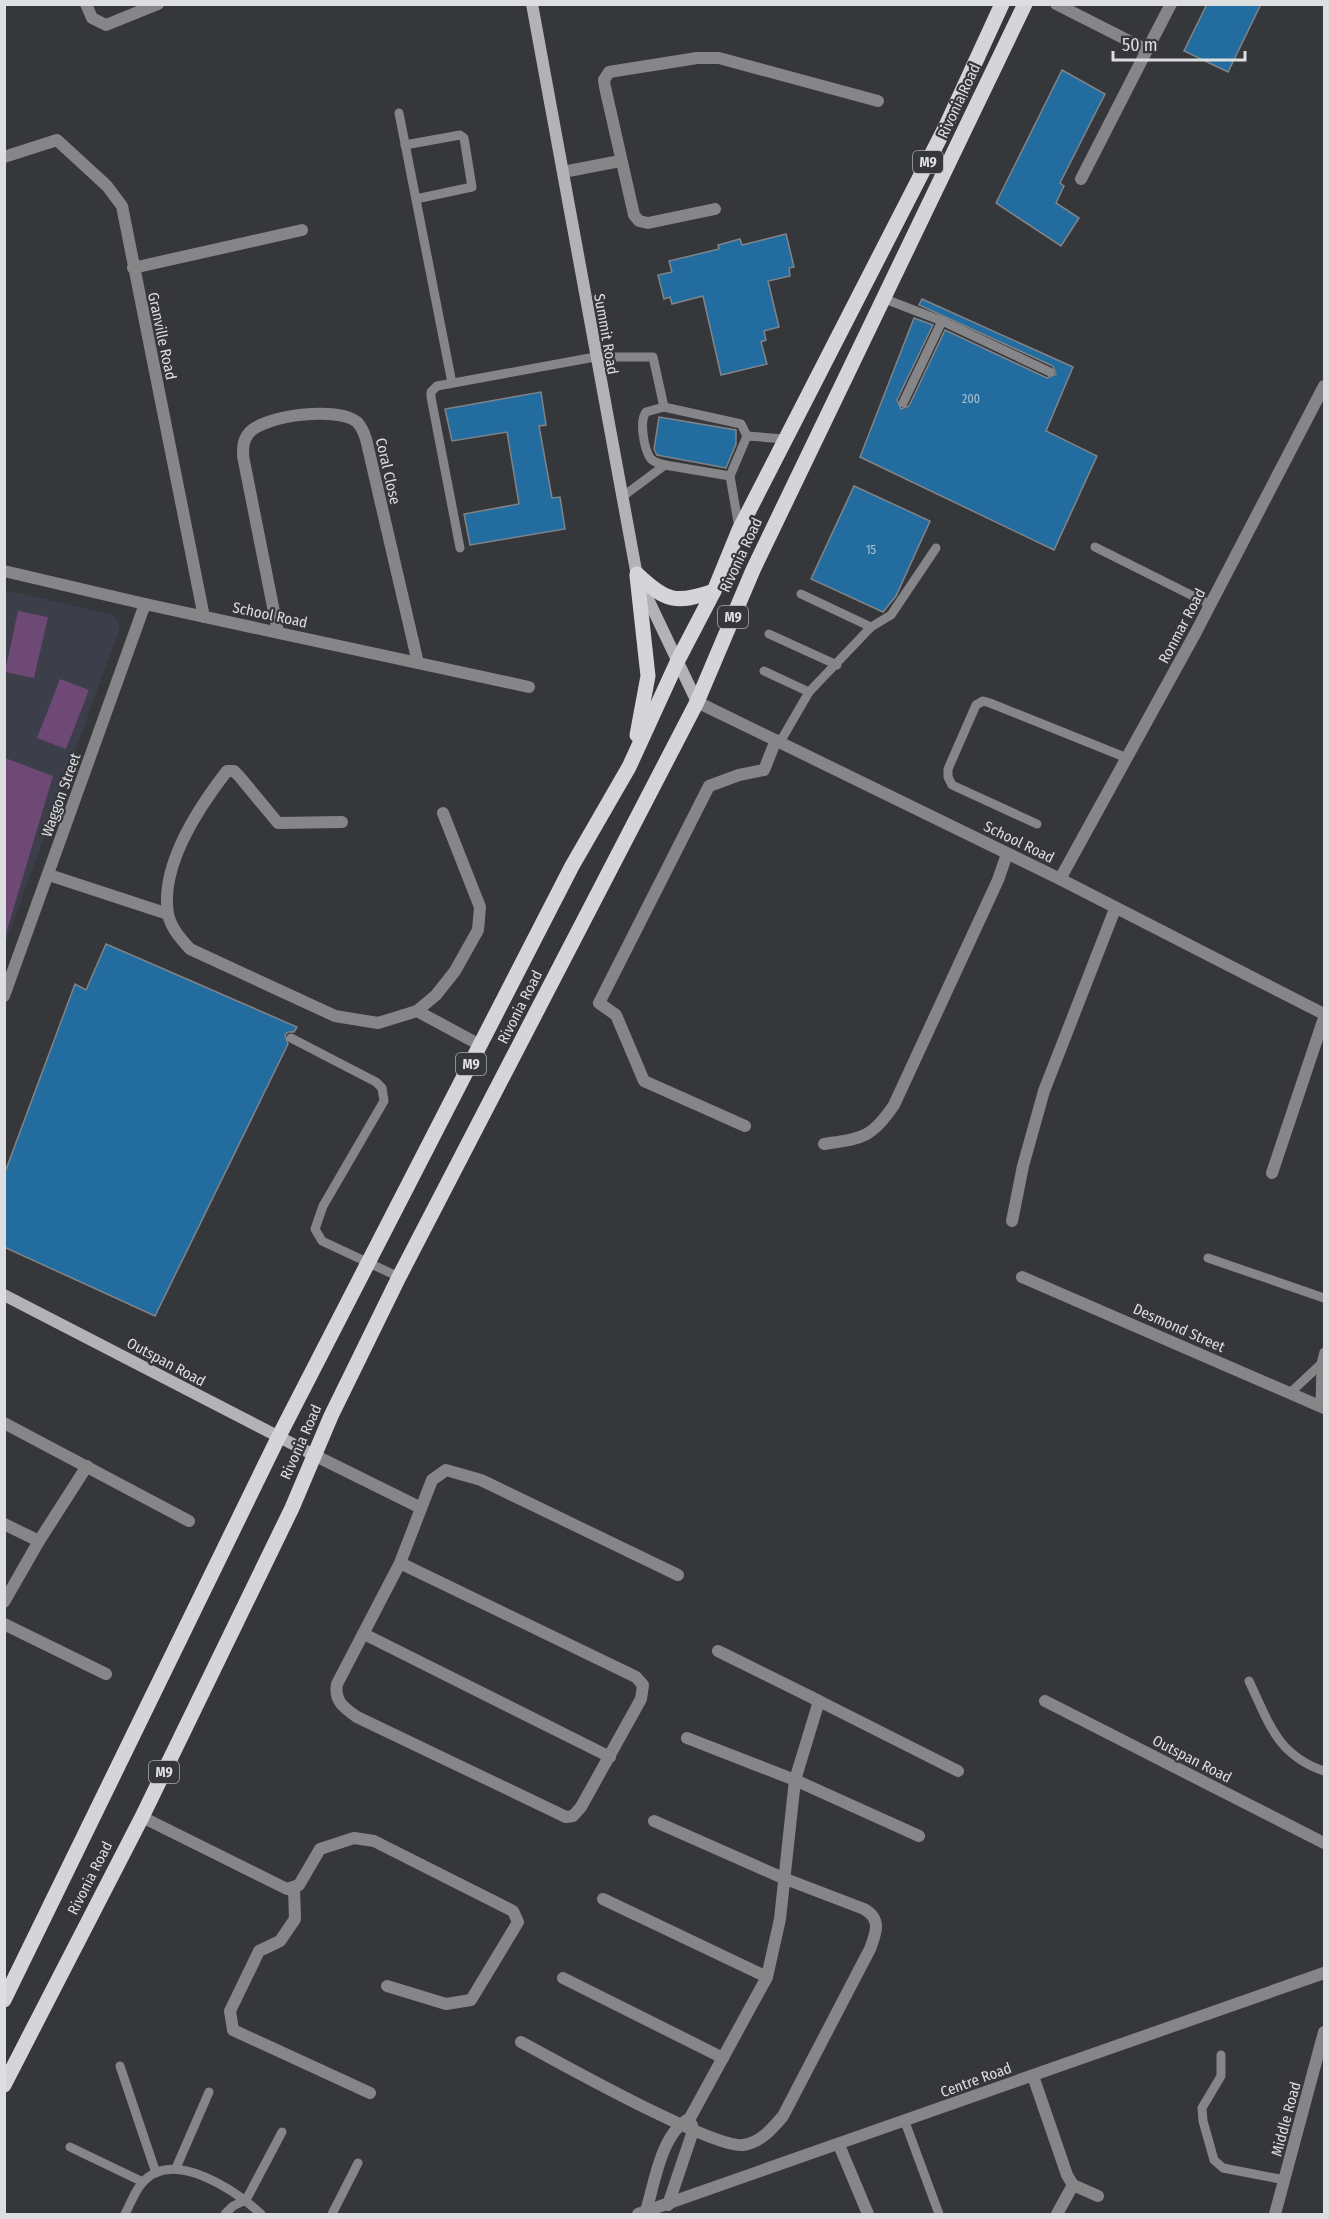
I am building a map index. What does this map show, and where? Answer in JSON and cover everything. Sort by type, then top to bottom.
[{"type":"main road","name":"Summit Road","points":[[532,4],[595,357],[637,575],[697,702]]},
{"type":"main road","name":"Rivonia Road","points":[[4,2000],[278,1438],[572,866],[629,767],[678,660],[714,591],[739,530],[946,126],[1002,4]]},
{"type":"main road","name":"Rivonia Road","points":[[4,2085],[142,1817],[292,1508],[314,1455],[399,1277],[697,702],[753,570],[1025,4]]},
{"type":"main road","points":[[849,316],[866,301],[885,299]]},
{"type":"main road","points":[[637,575],[665,597],[682,601],[714,591]]},
{"type":"main road","points":[[629,767],[648,676],[637,575]]},
{"type":"main road","name":"Outspan Road","points":[[4,1295],[314,1455]]},
{"type":"street","points":[[86,4],[92,18],[106,25],[158,4]]},
{"type":"street","points":[[1056,4],[1146,50]]},
{"type":"street","points":[[1082,179],[1171,4]]},
{"type":"street","points":[[715,209],[659,222],[639,221],[632,208],[620,161],[604,80],[609,72],[615,69],[697,58],[718,58],[878,101]]},
{"type":"street","name":"Granville Road","points":[[4,157],[57,140],[119,201],[204,617]]},
{"type":"street","points":[[562,172],[620,161]]},
{"type":"street","points":[[133,268],[302,230]]},
{"type":"street","name":"Ronmar Road","points":[[1060,879],[1210,605],[1324,386]]},
{"type":"street","name":"Coral Close","points":[[278,633],[243,456],[243,444],[253,429],[274,421],[326,414],[343,416],[357,422],[366,439],[418,663]]},
{"type":"street","name":"School Road","points":[[4,571],[145,604],[529,687]]},
{"type":"street","name":"Waggon Street","points":[[4,996],[145,604]]},
{"type":"street","name":"School Road","points":[[697,702],[1060,879],[1324,1016]]},
{"type":"street","points":[[745,1126],[644,1081],[616,1015],[599,1003],[709,786],[740,775],[764,770],[778,741]]},
{"type":"street","points":[[342,822],[278,824],[239,776],[234,771],[227,771],[208,796],[179,850],[168,896],[168,914],[176,933],[190,948],[335,1016],[378,1023],[417,1011],[436,995],[455,971],[478,930],[480,907],[443,813]]},
{"type":"street","points":[[824,1144],[864,1138],[883,1123],[894,1106],[993,891],[1007,854]]},
{"type":"street","points":[[49,875],[168,914]]},
{"type":"street","points":[[1012,1221],[1025,1157],[1044,1090],[1115,909]]},
{"type":"street","points":[[417,1011],[480,1045]]},
{"type":"street","points":[[1272,1173],[1324,1016]]},
{"type":"street","name":"Desmond Street","points":[[1022,1276],[1322,1407]]},
{"type":"street","points":[[4,1423],[189,1521]]},
{"type":"street","points":[[314,1455],[421,1508]]},
{"type":"street","points":[[4,1602],[39,1541],[87,1466]]},
{"type":"street","points":[[400,1563],[640,1680],[644,1688],[641,1700],[578,1812],[566,1818],[357,1717],[340,1703],[335,1695],[337,1684],[400,1563],[432,1480],[446,1470],[462,1473],[678,1575]]},
{"type":"street","points":[[4,1524],[39,1541]]},
{"type":"street","points":[[4,1624],[106,1674]]},
{"type":"street","points":[[364,1634],[610,1757]]},
{"type":"street","points":[[718,1651],[958,1771]]},
{"type":"street","points":[[642,2213],[665,2150],[723,2058],[767,1977],[780,1919],[795,1780],[819,1701]]},
{"type":"street","name":"Outspan Road","points":[[1045,1701],[1324,1843]]},
{"type":"street","points":[[687,1738],[795,1780],[918,1836]]},
{"type":"street","points":[[142,1817],[280,1886],[294,1888],[299,1885],[320,1849],[359,1838],[374,1841],[513,1911],[518,1922],[512,1935],[471,2000],[446,2004],[387,1986]]},
{"type":"street","points":[[521,2042],[685,2121],[693,2131],[734,2145],[754,2142],[774,2127],[783,2116],[877,1932],[872,1914],[783,1878],[654,1821]]},
{"type":"street","points":[[294,1888],[295,1919],[280,1941],[259,1951],[230,2010],[233,2030],[370,2093]]},
{"type":"street","points":[[603,1899],[767,1977]]},
{"type":"street","name":"Centre Road","points":[[642,2213],[1324,1973]]},
{"type":"street","points":[[562,1978],[723,2058]]},
{"type":"street","name":"Middle Road","points":[[1275,2214],[1324,2032]]},
{"type":"street","points":[[1033,2076],[1067,2175],[1073,2185],[1098,2196]]},
{"type":"street","points":[[668,2205],[693,2131]]},
{"type":"street","points":[[839,2145],[868,2214]]},
{"type":"street","points":[[1057,2214],[1073,2185]]},
{"type":"lane","points":[[399,114],[452,383]]},
{"type":"lane","points":[[405,145],[460,135],[464,138],[472,187],[416,199]]},
{"type":"lane","points":[[885,299],[942,321],[1050,372]]},
{"type":"lane","points":[[903,403],[942,321]]},
{"type":"lane","points":[[460,548],[431,397],[431,392],[437,386],[595,357],[653,357],[664,407]]},
{"type":"lane","points":[[730,476],[655,462],[648,454],[642,420],[646,412],[664,407],[741,424],[747,436],[730,476],[739,530]]},
{"type":"lane","points":[[747,436],[785,439]]},
{"type":"lane","points":[[622,497],[665,465]]},
{"type":"lane","points":[[1095,547],[1210,605]]},
{"type":"lane","points":[[778,741],[809,692],[871,627],[896,608],[936,548]]},
{"type":"lane","points":[[801,594],[871,627]]},
{"type":"lane","points":[[769,634],[837,665]]},
{"type":"lane","points":[[764,671],[809,692]]},
{"type":"lane","points":[[1037,824],[952,785],[948,777],[948,769],[976,705],[983,701],[990,703],[1127,758]]},
{"type":"lane","points":[[291,1038],[376,1082],[382,1088],[384,1101],[323,1206],[315,1229],[322,1241],[399,1277]]},
{"type":"lane","points":[[1208,1258],[1324,1298]]},
{"type":"lane","points":[[1322,1407],[1321,1364],[1324,1352]]},
{"type":"lane","points":[[1290,1393],[1321,1364]]},
{"type":"lane","points":[[1249,1681],[1275,1736],[1285,1750],[1299,1761],[1324,1771]]},
{"type":"lane","points":[[1221,2055],[1221,2076],[1202,2108],[1203,2121],[1214,2160],[1223,2168],[1285,2180]]},
{"type":"lane","points":[[120,2066],[156,2173]]},
{"type":"lane","points":[[176,2168],[209,2092]]},
{"type":"lane","points":[[905,2122],[939,2214]]},
{"type":"lane","points":[[225,2214],[233,2206],[246,2200],[282,2132]]},
{"type":"lane","points":[[70,2147],[142,2182]]},
{"type":"lane","points":[[332,2214],[358,2163]]},
{"type":"lane","points":[[125,2214],[142,2182],[156,2173],[176,2168],[209,2179],[246,2200],[261,2214]]},
{"type":"shaded area","points":[[5,590],[109,614],[114,616],[119,623],[119,630],[5,945]]},
{"type":"shaded area","points":[[18,611],[48,617],[34,678],[5,672]]},
{"type":"shaded area","points":[[60,679],[89,690],[66,749],[37,738]]},
{"type":"shaded area","points":[[5,758],[53,776],[5,937]]},
{"type":"building","points":[[1207,4],[1261,4],[1228,72],[1184,51]]},
{"type":"building","points":[[1062,70],[1105,94],[1060,183],[1064,186],[1056,203],[1079,218],[1061,246],[996,203]]},
{"type":"building","points":[[786,234],[794,267],[789,268],[790,276],[768,281],[779,327],[764,331],[766,340],[761,342],[767,364],[721,375],[703,296],[672,304],[670,297],[664,299],[658,275],[672,272],[669,261],[719,249],[718,245],[740,239],[742,245]]},
{"type":"building","points":[[922,299],[1073,367],[1046,431],[1097,456],[1054,550],[860,457],[914,318],[933,325],[897,400],[901,409],[909,406],[945,330],[1047,378],[1056,374],[1053,366],[919,305]]},
{"type":"building","points":[[541,392],[546,425],[539,426],[552,498],[560,497],[565,529],[470,545],[464,514],[519,504],[507,432],[452,441],[445,409]]},
{"type":"building","points":[[659,417],[736,430],[736,444],[726,468],[657,455],[654,449]]},
{"type":"building","points":[[854,486],[930,521],[896,596],[883,612],[811,579]]},
{"type":"building","points":[[106,944],[297,1027],[294,1032],[288,1032],[285,1035],[288,1044],[155,1316],[4,1247],[4,1175],[75,984],[86,990]]}]
